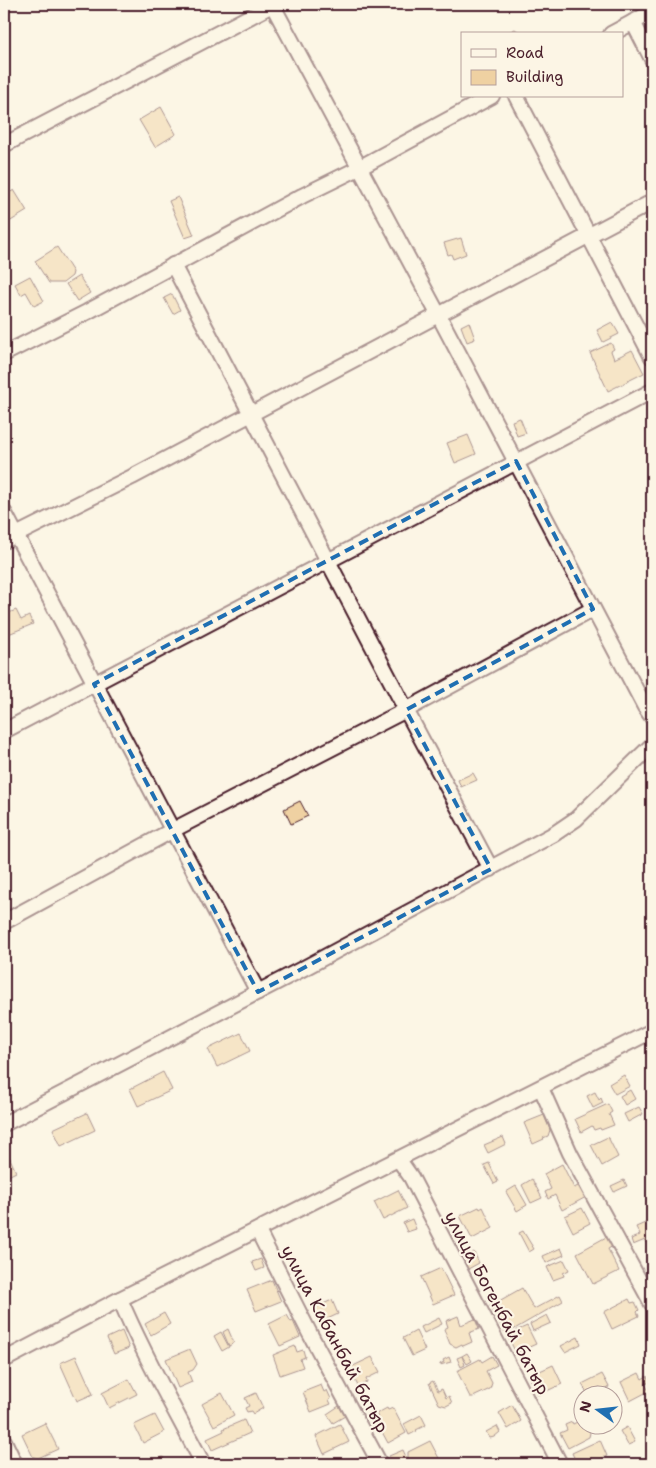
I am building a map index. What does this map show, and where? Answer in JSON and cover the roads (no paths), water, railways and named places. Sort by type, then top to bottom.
[{"type":"street","points":[[4,145],[272,4],[652,717]]},
{"type":"street","points":[[615,32],[652,12]]},
{"type":"street","points":[[633,22],[652,59]]},
{"type":"street","points":[[4,354],[87,312],[488,98]]},
{"type":"street","points":[[517,98],[652,357]]},
{"type":"street","points":[[10,537],[132,477],[251,415],[652,202]]},
{"type":"street","points":[[173,265],[491,869]]},
{"type":"street","points":[[4,731],[652,391]]},
{"type":"street","points":[[4,512],[10,537],[86,666],[258,992]]},
{"type":"street","points":[[4,922],[173,830],[406,710],[593,609]]},
{"type":"street","points":[[4,1124],[258,992],[554,834],[576,819],[652,745]]},
{"type":"street","points":[[4,1360],[652,1031]]},
{"type":"street","points":[[541,1088],[570,1153],[652,1304]]},
{"type":"street","name":"улица Богенбай батыр","points":[[399,1160],[411,1177],[560,1464]]},
{"type":"street","name":"улица Кабанбай батыр","points":[[258,1231],[310,1334],[380,1464]]},
{"type":"street","points":[[120,1300],[156,1377],[203,1464]]},
{"type":"street","points":[[4,1441],[15,1464]]}]
